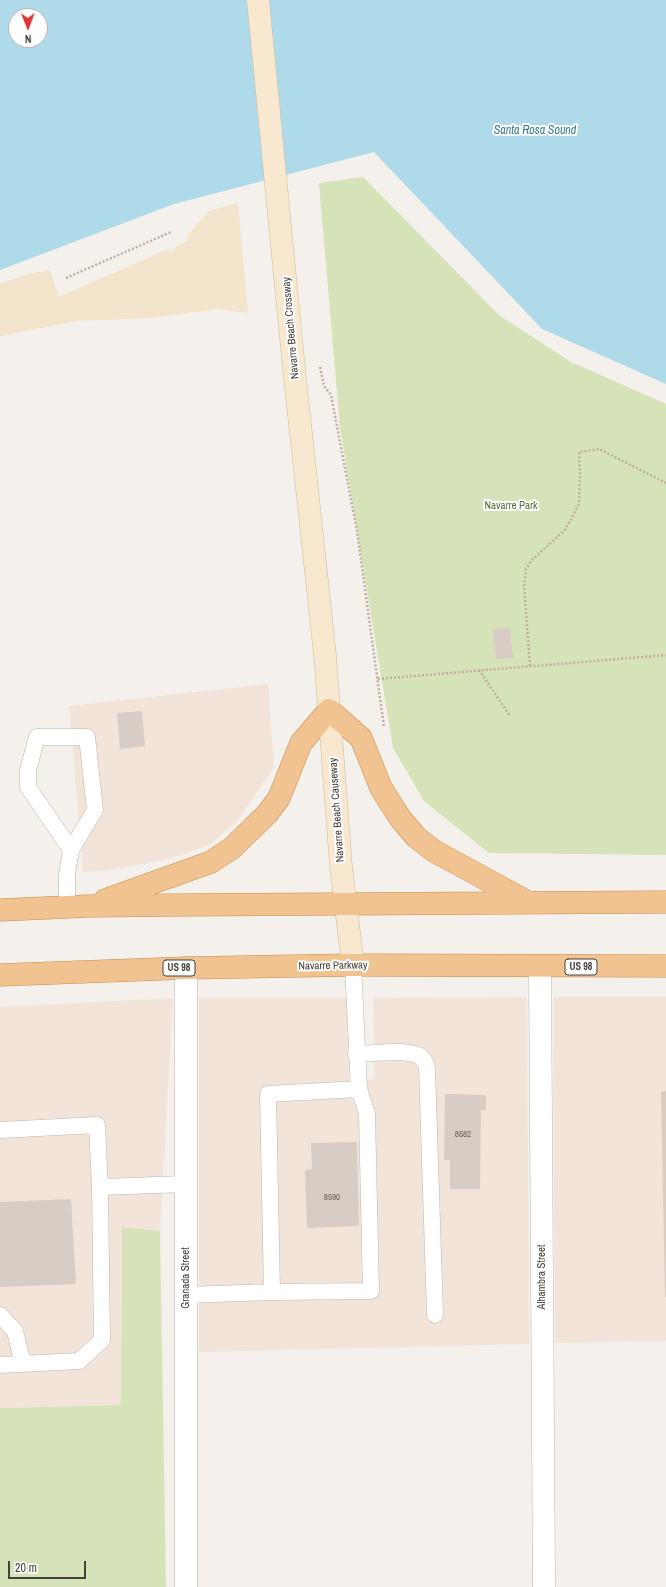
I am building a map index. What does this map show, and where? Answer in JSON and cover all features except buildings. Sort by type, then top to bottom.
[{"type":"highway","points":[[78,906],[211,862],[232,848],[267,814],[279,798],[301,743],[329,710],[361,738],[381,788],[400,818],[416,837],[434,851],[527,902]]},
{"type":"highway","points":[[0,910],[78,906],[666,902]]},
{"type":"highway","name":"Navarre Parkway","points":[[0,975],[186,968],[353,965],[540,967],[666,966]]},
{"type":"main road","name":"Navarre Beach Crossway","points":[[258,0],[294,369],[325,655]]},
{"type":"main road","name":"Navarre Beach Causeway","points":[[325,655],[345,903],[353,965]]},
{"type":"street","name":"Alhambra Street","points":[[540,967],[544,1587]]},
{"type":"street","name":"Granada Street","points":[[186,968],[186,1587]]},
{"type":"lane","points":[[71,850],[28,787],[28,770],[37,737],[87,736],[94,810],[71,850],[67,874],[78,906]]},
{"type":"lane","points":[[186,1295],[371,1291],[367,1114],[359,1089],[356,1054],[353,965]]},
{"type":"lane","points":[[356,1054],[416,1054],[422,1058],[427,1068],[435,1315]]},
{"type":"lane","points":[[272,1292],[268,1094],[359,1089]]},
{"type":"lane","points":[[0,1130],[97,1125],[100,1187],[102,1340],[79,1361],[0,1365]]},
{"type":"lane","points":[[100,1187],[186,1184]]},
{"type":"lane","points":[[0,1315],[15,1331],[23,1364]]},
{"type":"path","points":[[66,278],[171,232]]},
{"type":"path","points":[[324,386],[330,395],[357,531],[378,678],[384,732]]},
{"type":"path","points":[[530,666],[524,586],[526,569],[532,560],[565,530],[579,504],[579,452],[599,449],[666,483]]},
{"type":"path","points":[[378,678],[666,655]]},
{"type":"path","points":[[479,670],[510,716]]},
{"type":"shaded area","points":[[268,684],[274,767],[238,820],[211,844],[170,859],[103,871],[83,872],[69,706]]},
{"type":"shaded area","points":[[527,997],[529,1344],[199,1352],[199,998],[347,998],[349,1080],[375,1079],[373,998]]},
{"type":"shaded area","points":[[553,997],[666,997],[666,1341],[555,1343]]},
{"type":"shaded area","points":[[173,998],[160,1231],[122,1227],[121,1405],[0,1408],[0,1007]]},
{"type":"green space","name":"Navarre Park","points":[[363,177],[500,316],[571,362],[666,404],[666,855],[489,853],[424,801],[393,748],[340,428],[319,183]]},
{"type":"green space","points":[[122,1227],[160,1231],[166,1587],[0,1587],[0,1408],[121,1405]]},
{"type":"sand","points":[[238,203],[248,313],[218,309],[149,318],[76,321],[0,336],[0,284],[24,275],[50,270],[59,297],[168,249],[171,253],[178,245],[188,241],[187,236],[209,211]]},
{"type":"water","name":"Santa Rosa Sound","points":[[0,0],[666,0],[666,384],[542,329],[374,152],[174,204],[0,270]]}]
